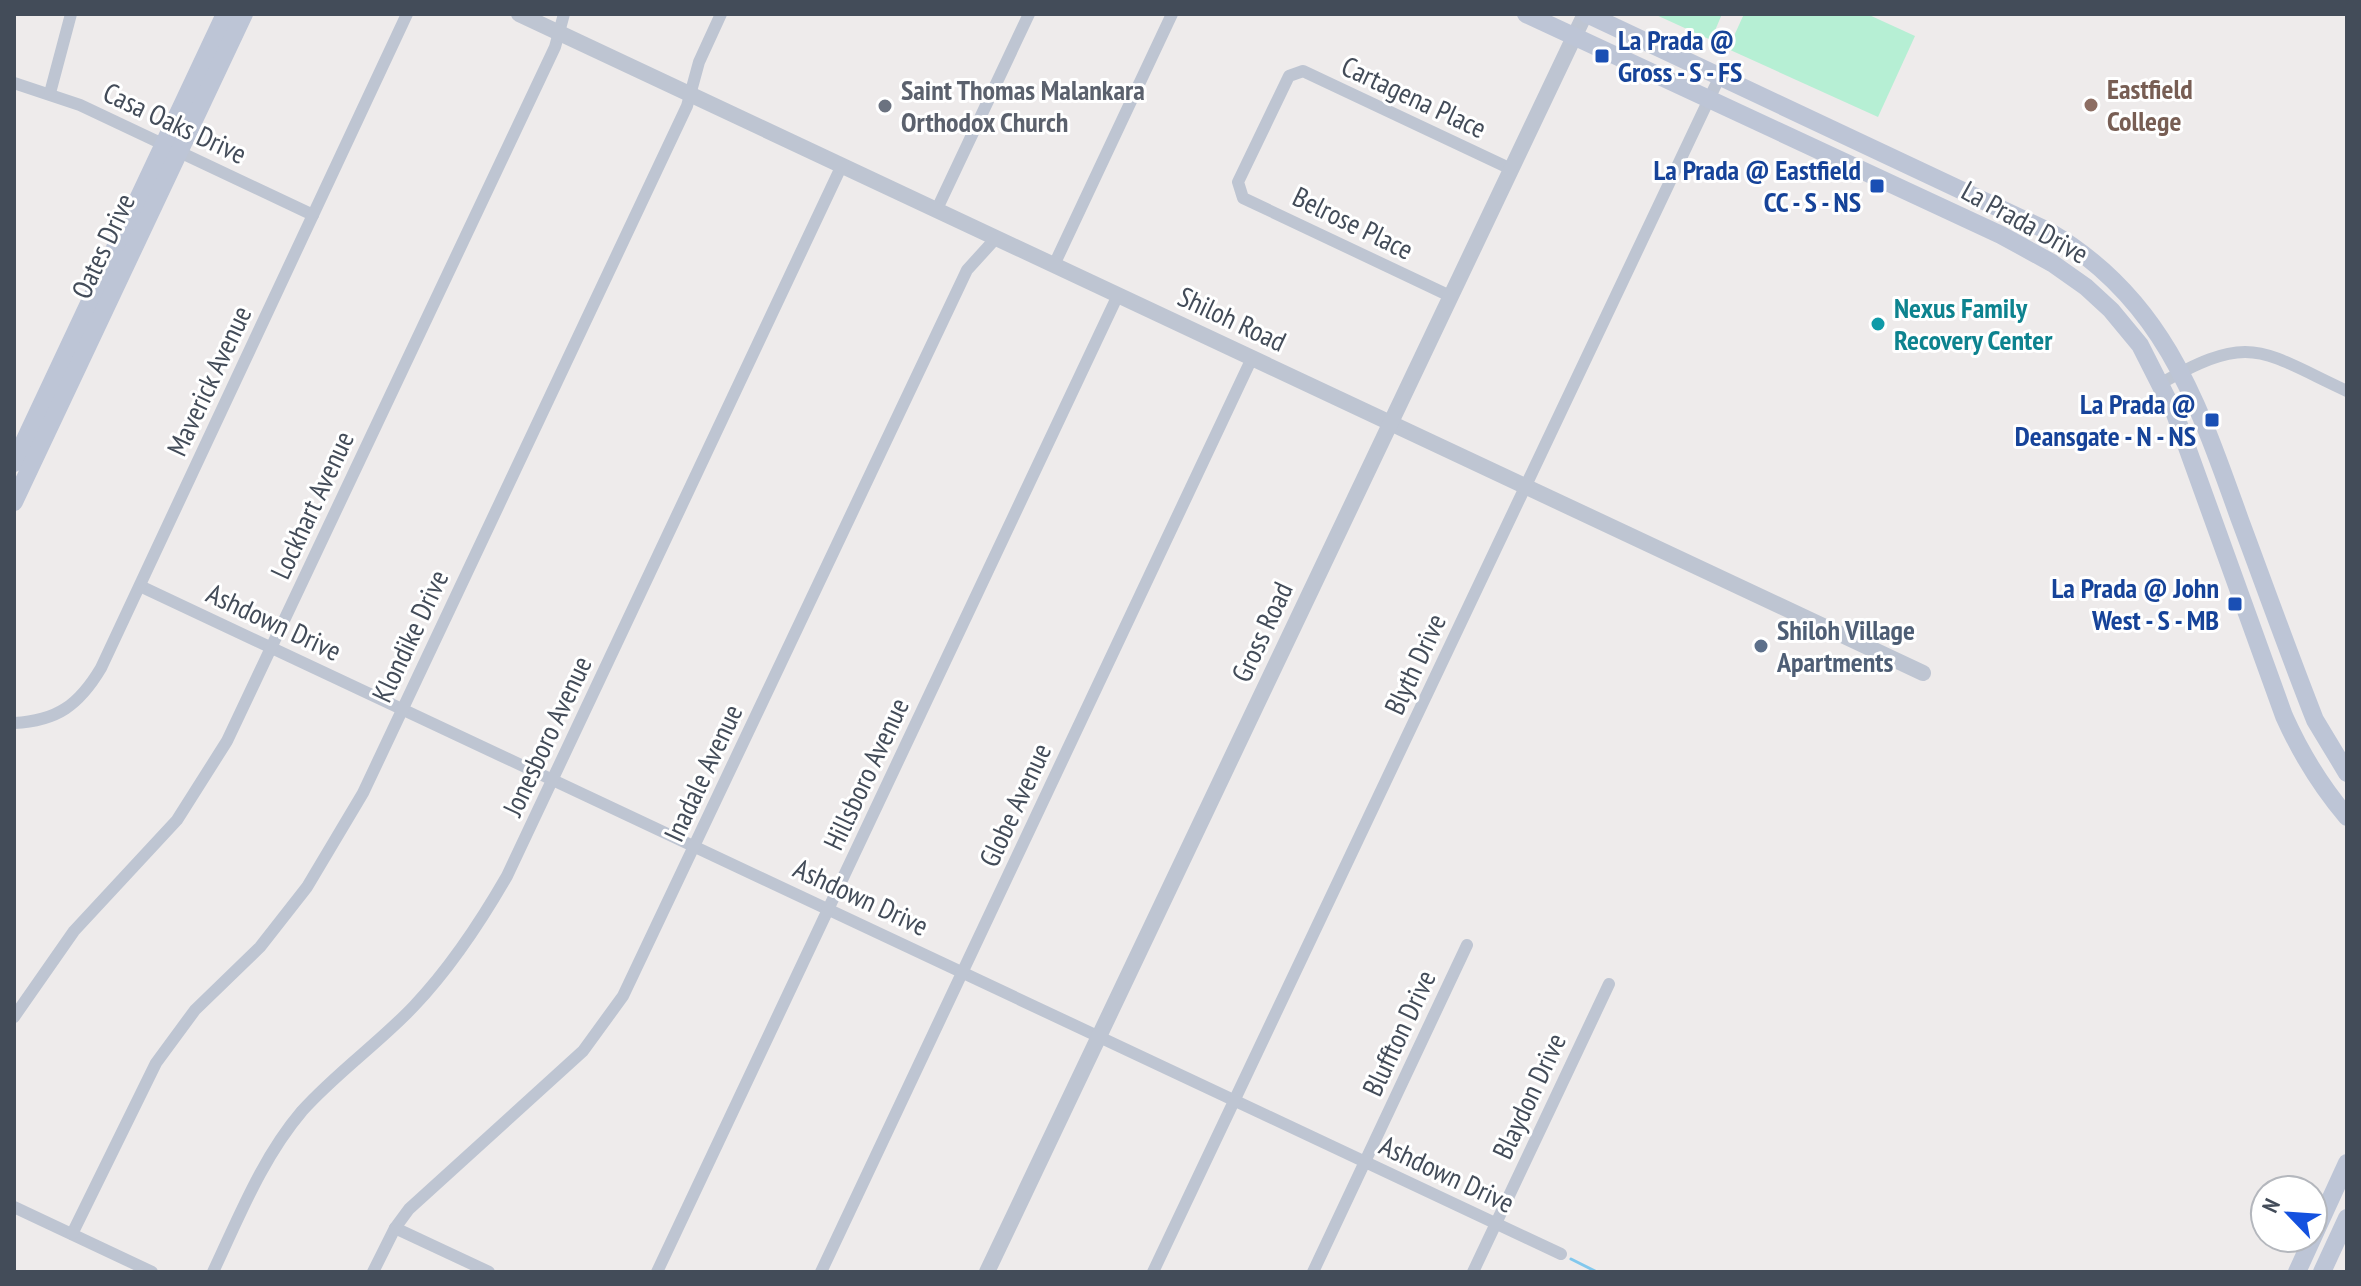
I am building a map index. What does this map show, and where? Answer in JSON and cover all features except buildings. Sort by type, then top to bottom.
[{"type":"main road","name":"Oates Drive","points":[[14,502],[172,147],[225,14]]},
{"type":"main road","name":"Oates Drive","points":[[14,463],[172,147],[244,14]]},
{"type":"main road","name":"La Prada Drive","points":[[1526,14],[1912,194],[2052,263],[2111,310],[2140,345],[2175,414],[2263,660],[2301,754],[2347,817]]},
{"type":"main road","name":"La Prada Drive","points":[[1586,14],[1923,171],[2068,243],[2136,302],[2183,371]]},
{"type":"main road","points":[[1912,194],[1923,171]]},
{"type":"main road","points":[[2052,263],[2068,243]]},
{"type":"main road","points":[[2183,371],[2315,720],[2347,773]]},
{"type":"main road","points":[[2263,660],[2288,651]]},
{"type":"main road","points":[[2329,1203],[2347,1163]]},
{"type":"main road","points":[[2322,1272],[2347,1218]]},
{"type":"main road","points":[[2329,1235],[2337,1239]]},
{"type":"street","points":[[50,93],[71,14]]},
{"type":"street","name":"Maverick Avenue","points":[[14,723],[49,719],[77,702],[101,668],[407,14]]},
{"type":"street","name":"Shiloh Road","points":[[519,14],[1923,673]]},
{"type":"street","name":"Lockhart Avenue","points":[[14,1017],[74,931],[137,866],[192,798],[227,741],[559,33],[564,14]]},
{"type":"street","name":"Klondike Drive","points":[[72,1234],[156,1063],[195,1010],[260,947],[307,887],[363,793],[690,94],[699,62],[721,14]]},
{"type":"street","points":[[937,209],[1029,14]]},
{"type":"street","points":[[1054,265],[1172,14]]},
{"type":"street","name":"Gross Road","points":[[987,1272],[1586,14]]},
{"type":"street","name":"Cartagena Place","points":[[1238,191],[1238,182],[1289,76],[1295,71],[1303,71],[1511,169]]},
{"type":"street","name":"Blyth Drive","points":[[1153,1272],[1720,76]]},
{"type":"street","name":"Casa Oaks Drive","points":[[14,83],[50,93],[313,215]]},
{"type":"street","name":"Jonesboro Avenue","points":[[213,1272],[260,1174],[284,1134],[304,1109],[413,1007],[479,925],[553,779],[842,165]]},
{"type":"street","name":"Belrose Place","points":[[1238,191],[1243,198],[1450,296]]},
{"type":"street","name":"Inadale Avenue","points":[[373,1272],[395,1228],[409,1209],[583,1051],[623,996],[967,270],[997,237]]},
{"type":"street","name":"Hillsboro Avenue","points":[[657,1272],[1118,295]]},
{"type":"street","points":[[2160,384],[2218,354],[2243,349],[2274,357],[2347,391]]},
{"type":"street","name":"Globe Avenue","points":[[821,1272],[1252,358]]},
{"type":"street","name":"Ashdown Drive","points":[[140,586],[1561,1254]]},
{"type":"street","name":"Bluffton Drive","points":[[1313,1272],[1467,945]]},
{"type":"street","name":"Blaydon Drive","points":[[1473,1272],[1609,984]]},
{"type":"street","points":[[14,1207],[152,1272]]},
{"type":"street","points":[[395,1228],[489,1272]]},
{"type":"green space","points":[[1654,14],[1722,14],[1711,40]]},
{"type":"green space","points":[[1744,14],[1867,14],[1915,36],[1878,117],[1728,49]]},
{"type":"waterway","points":[[1571,1259],[1597,1272]]},
{"type":"place","name":"La Prada @ Gross - S - FS","points":[[1602,56]]},
{"type":"place","name":"Eastfield College","points":[[2091,105]]},
{"type":"place","name":"Saint Thomas Malankara Orthodox Church","points":[[885,106]]},
{"type":"place","name":"La Prada @ Eastfield CC - S - NS","points":[[1877,186]]},
{"type":"place","name":"Nexus Family Recovery Center","points":[[1878,324]]},
{"type":"place","name":"La Prada @ Deansgate - N - NS","points":[[2212,420]]},
{"type":"place","name":"La Prada @ John West - S - MB","points":[[2235,604]]},
{"type":"place","name":"Shiloh Village Apartments","points":[[1761,646]]}]
